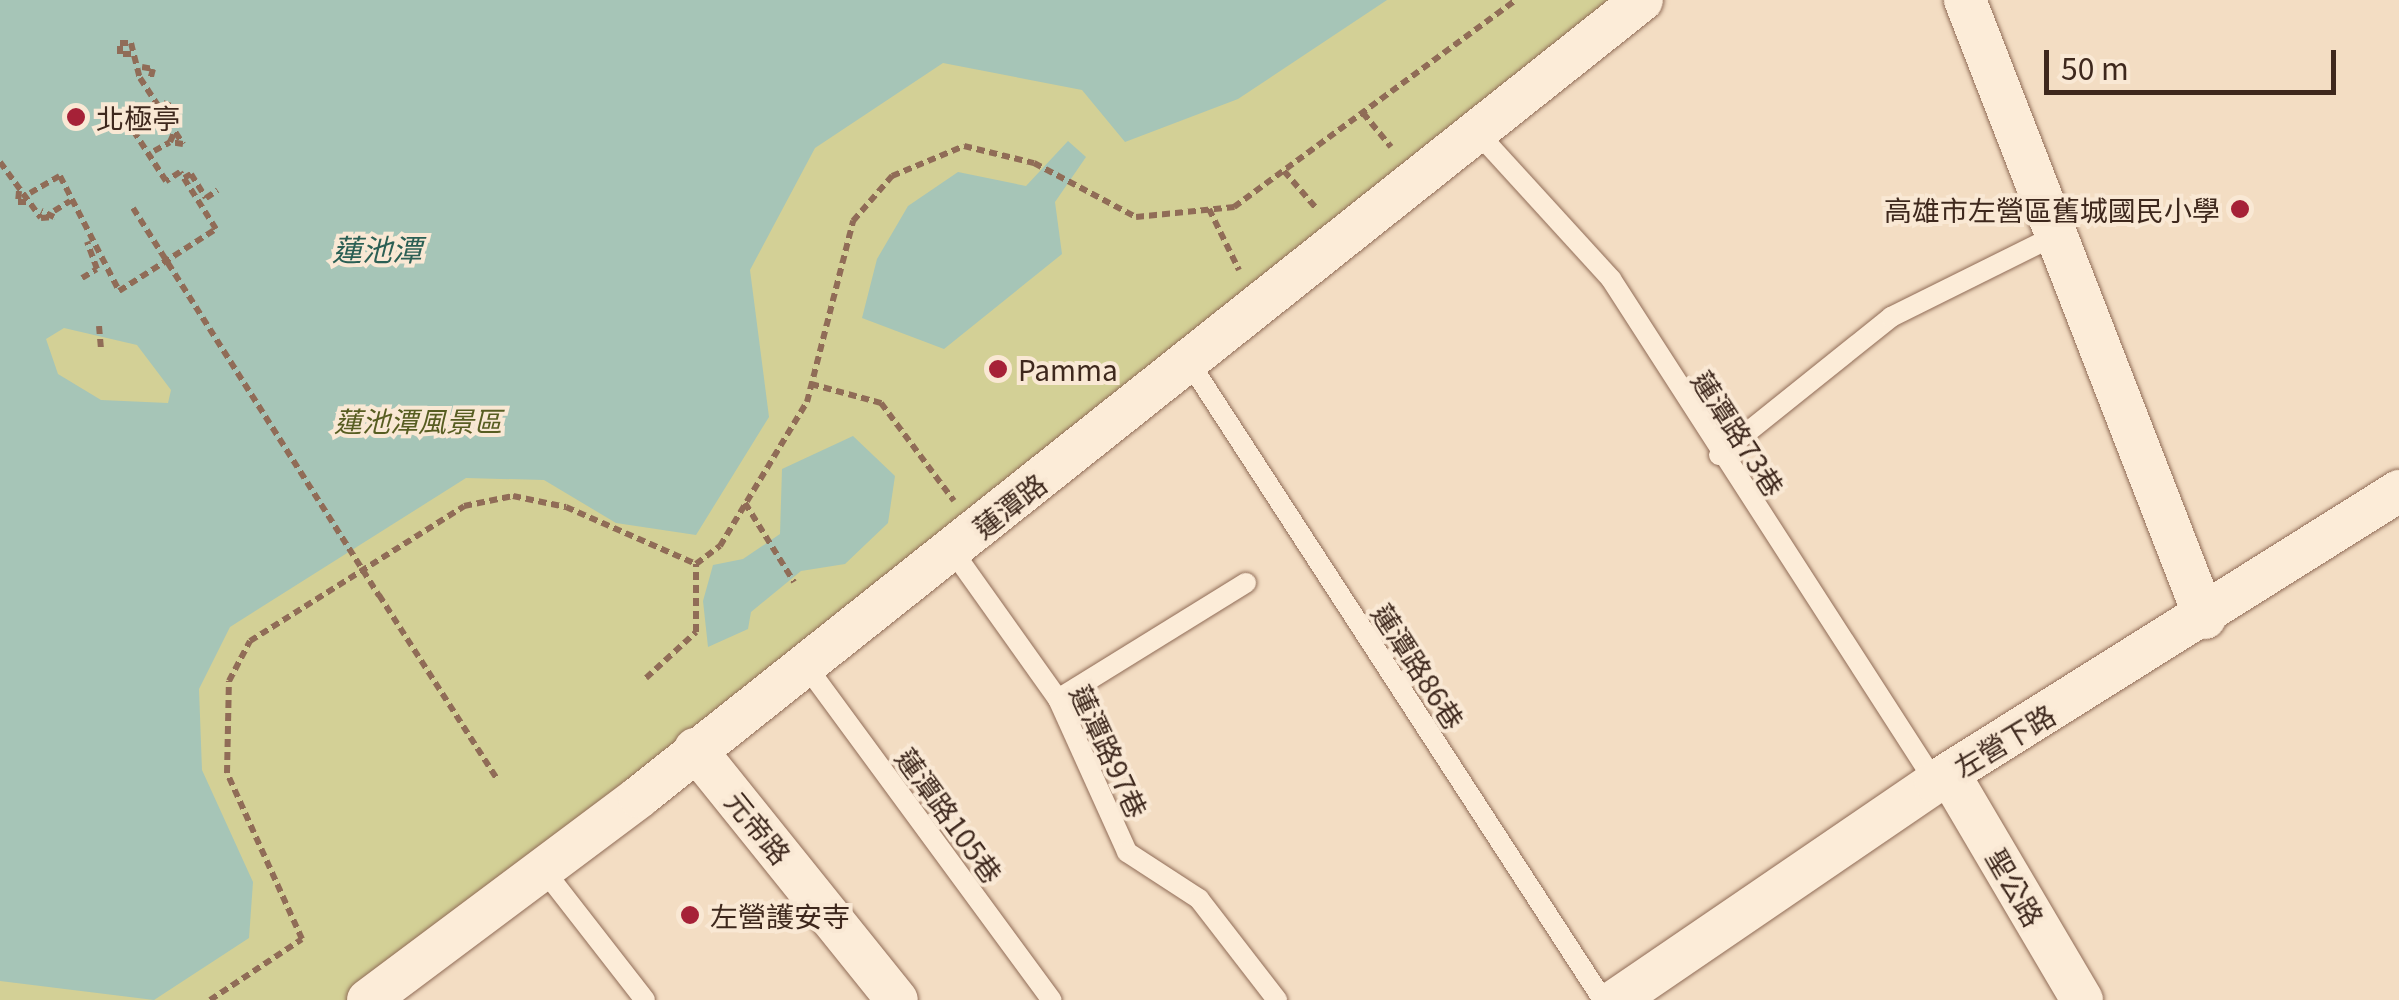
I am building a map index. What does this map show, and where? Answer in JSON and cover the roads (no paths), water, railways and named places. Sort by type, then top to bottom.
[{"type":"street","name":"蓮潭路","points":[[369,1000],[952,550],[1642,0]]},
{"type":"street","points":[[1965,0],[2205,618]]},
{"type":"street","name":"左營下路","points":[[1616,1000],[1942,778],[2205,618],[2399,492]]},
{"type":"street","name":"元帝路","points":[[695,749],[897,1000]]},
{"type":"street","name":"聖公路","points":[[1942,778],[2082,1000]]},
{"type":"lane","name":"蓮潭路73巷","points":[[1475,130],[1611,279],[1719,456],[1942,778]]},
{"type":"lane","points":[[1719,456],[1891,317],[2058,234]]},
{"type":"lane","name":"蓮潭路86巷","points":[[1190,362],[1603,1000]]},
{"type":"lane","name":"蓮潭路97巷","points":[[952,550],[1058,699],[1128,852],[1200,899],[1276,1000]]},
{"type":"lane","points":[[1058,699],[1246,583]]},
{"type":"lane","name":"蓮潭路105巷","points":[[804,662],[1052,1000]]},
{"type":"lane","points":[[543,869],[644,1000]]},
{"type":"water","name":"蓮池潭","points":[[0,0],[1387,0],[1238,99],[1125,142],[1082,90],[943,63],[815,148],[750,270],[769,417],[696,535],[616,523],[544,480],[466,478],[230,627],[199,689],[202,770],[253,882],[249,938],[154,1000],[0,981]],"holes":[[[64,328],[137,345],[171,390],[168,403],[101,400],[58,374],[46,339]]]},
{"type":"water","points":[[1068,141],[1086,157],[1055,202],[1062,254],[944,349],[862,318],[877,259],[908,206],[958,172],[1026,186]]},
{"type":"water","points":[[853,436],[895,476],[888,523],[845,564],[801,571],[751,612],[748,629],[708,647],[703,601],[713,565],[743,559],[780,534],[782,469]]},
{"type":"place","name":"北極亭","points":[[76,117]]},
{"type":"place","name":"高雄市左營區舊城國民小學","points":[[2240,209]]},
{"type":"place","name":"Pamma","points":[[998,369]]},
{"type":"place","name":"左營護安寺","points":[[690,915]]},
{"type":"park label","name":"蓮池潭風景區","points":[[418,420]]}]
